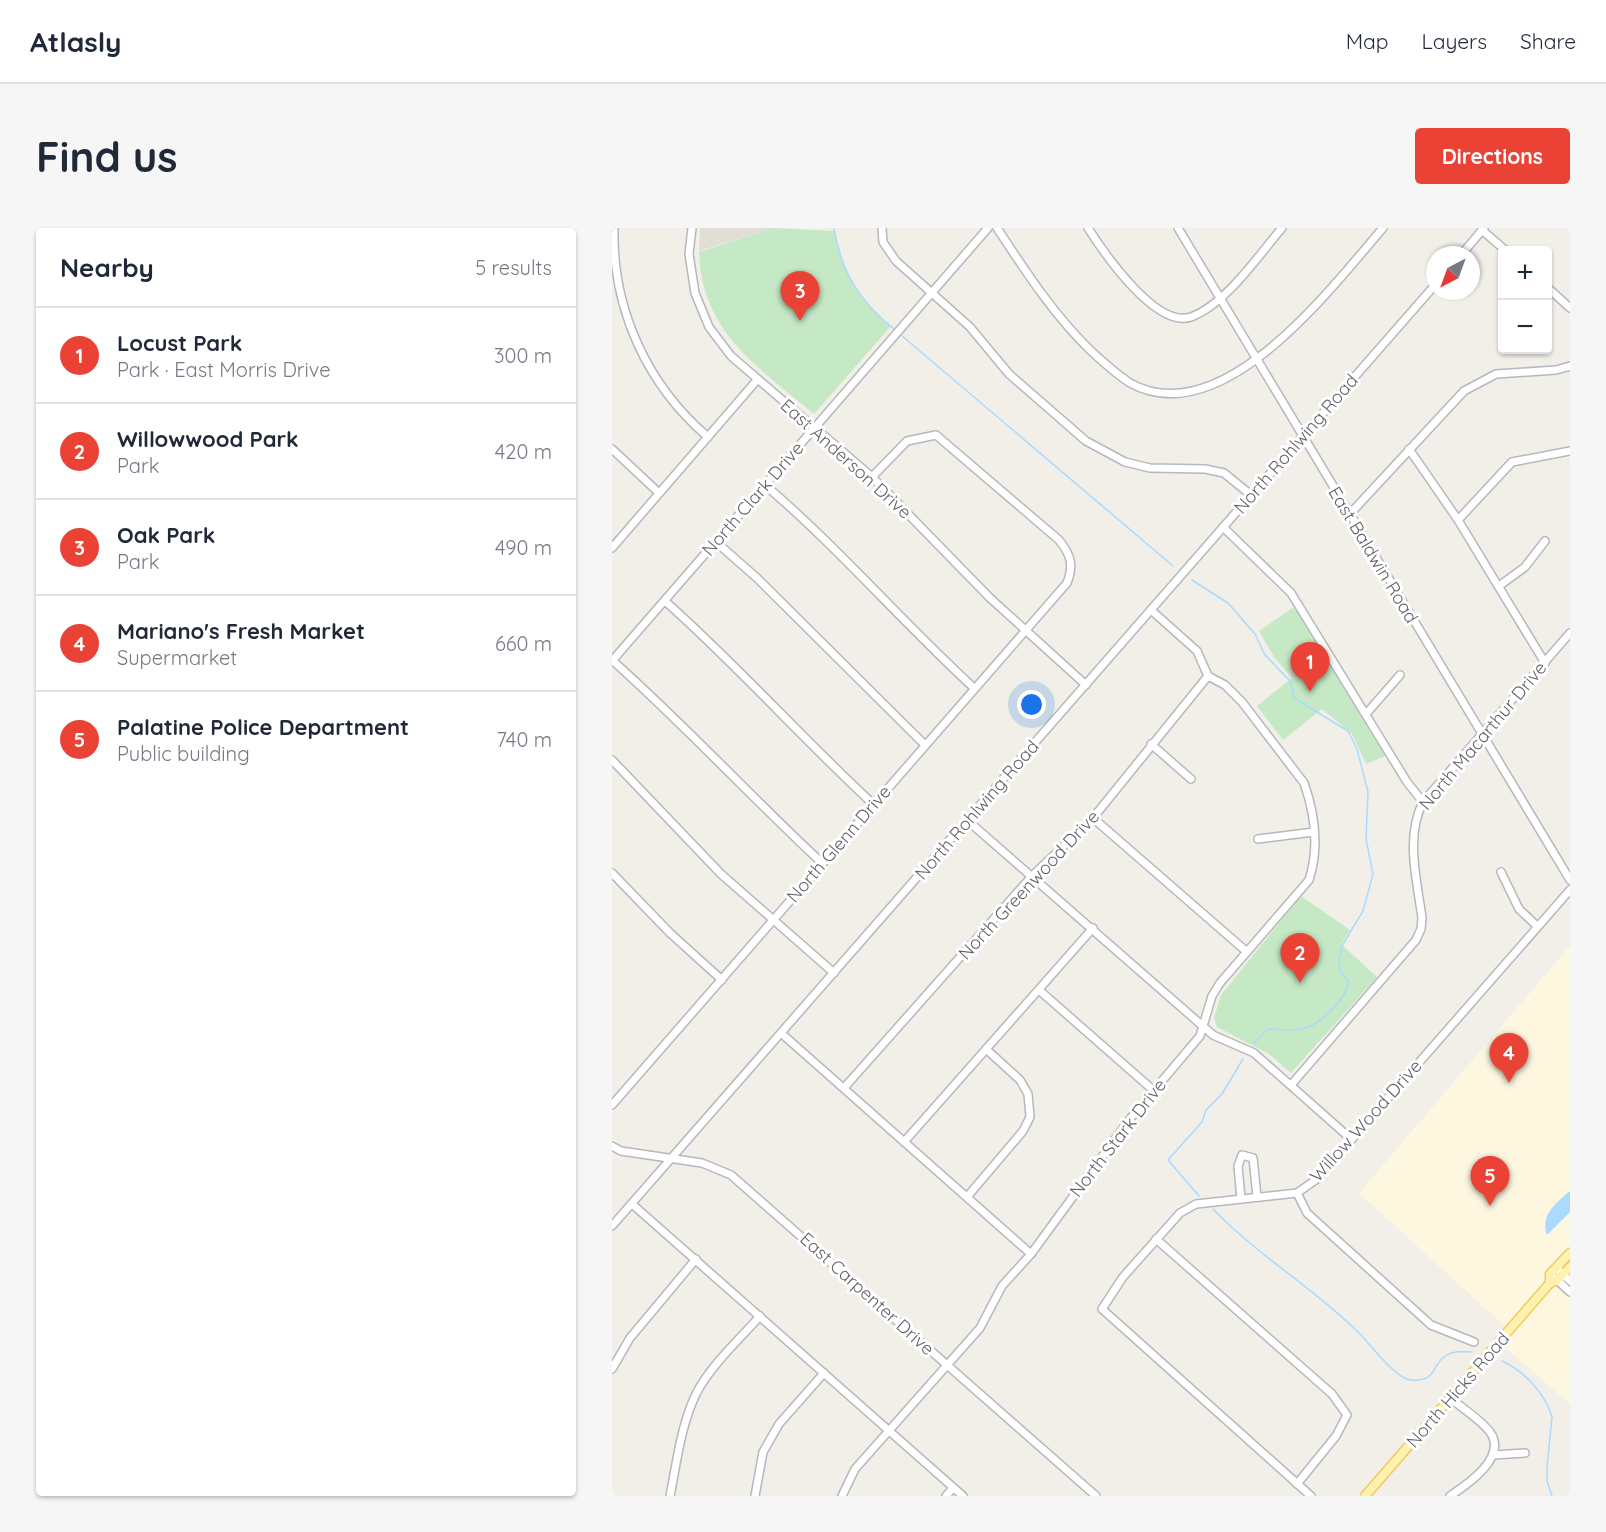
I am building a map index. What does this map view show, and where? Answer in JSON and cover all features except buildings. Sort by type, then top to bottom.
[{"type":"main road","name":"North Hicks Road","points":[[1365,1496],[1555,1276],[1570,1253]]},
{"type":"main road","name":"North Hicks Road","points":[[1555,1276],[1570,1267]]},
{"type":"street","points":[[614,228],[614,272],[629,334],[646,368],[671,402],[708,437]]},
{"type":"street","name":"East Anderson Drive","points":[[692,228],[689,254],[699,306],[709,327],[726,351],[872,477],[990,598],[1086,685]]},
{"type":"street","points":[[882,228],[883,242],[896,261],[970,327],[1009,374],[1080,437],[1100,451],[1150,468],[1212,470],[1224,473],[1251,495]]},
{"type":"street","name":"North Clark Drive","points":[[612,661],[988,228]]},
{"type":"street","points":[[997,228],[1042,297],[1061,321],[1109,368],[1130,383],[1153,392],[1179,395],[1211,387],[1290,332],[1383,228]]},
{"type":"street","points":[[1088,228],[1123,277],[1150,302],[1169,315],[1190,317],[1220,299],[1282,228]]},
{"type":"street","name":"East Baldwin Road","points":[[1180,229],[1304,436],[1348,516],[1483,733],[1570,880]]},
{"type":"street","points":[[1469,246],[1483,229],[1501,246]]},
{"type":"street","points":[[1552,292],[1570,308]]},
{"type":"street","name":"North Rohlwing Road","points":[[612,1226],[1426,295]]},
{"type":"street","points":[[1348,516],[1464,391],[1497,374],[1556,370],[1570,366]]},
{"type":"street","points":[[612,548],[757,380]]},
{"type":"street","name":"North Glenn Drive","points":[[612,1105],[1067,583],[1072,570],[1069,553],[1059,540],[936,435],[919,436],[907,441],[872,477]]},
{"type":"street","points":[[612,448],[659,493]]},
{"type":"street","points":[[1409,448],[1458,520],[1545,663]]},
{"type":"street","points":[[1458,520],[1512,462],[1570,451]]},
{"type":"street","points":[[765,484],[828,541],[931,648],[974,688]]},
{"type":"street","points":[[1223,527],[1291,593],[1407,782],[1423,802]]},
{"type":"street","points":[[716,542],[758,578],[925,745]]},
{"type":"street","points":[[1499,586],[1525,567],[1545,542]]},
{"type":"street","points":[[665,601],[718,648],[826,760],[873,804]]},
{"type":"street","points":[[1151,610],[1197,651],[1208,676]]},
{"type":"street","name":"North Macarthur Drive","points":[[1291,1085],[1416,940],[1422,918],[1413,843],[1415,818],[1423,802],[1570,633]]},
{"type":"street","points":[[612,661],[670,712],[771,816],[822,863]]},
{"type":"street","points":[[1366,714],[1400,675]]},
{"type":"street","name":"North Greenwood Drive","points":[[844,1088],[1032,876],[1093,818],[1208,676]]},
{"type":"street","name":"North Stark Drive","points":[[842,1496],[855,1469],[980,1328],[1002,1286],[1030,1254],[1153,1090],[1200,1036],[1212,996],[1309,880],[1316,860],[1314,832],[1304,783],[1242,702],[1225,685],[1208,676]]},
{"type":"street","points":[[1151,744],[1191,779]]},
{"type":"street","points":[[612,760],[721,874],[834,973]]},
{"type":"street","points":[[1093,818],[1247,952]]},
{"type":"street","points":[[967,820],[1203,1026],[1220,1039],[1254,1053],[1351,1139]]},
{"type":"street","points":[[1257,839],[1314,832]]},
{"type":"street","points":[[1501,872],[1507,889],[1519,909],[1537,926]]},
{"type":"street","points":[[612,873],[670,933],[722,980]]},
{"type":"street","name":"Willow Wood Drive","points":[[1298,1484],[1102,1309],[1123,1277],[1156,1239],[1180,1214],[1196,1204],[1298,1193],[1317,1179],[1570,890]]},
{"type":"street","points":[[904,1142],[1093,928]]},
{"type":"street","points":[[1039,990],[1153,1090]]},
{"type":"street","points":[[781,1033],[1030,1254]]},
{"type":"street","points":[[967,1197],[1023,1131],[1030,1117],[1028,1094],[1020,1080],[986,1049]]},
{"type":"street","name":"East Carpenter Drive","points":[[612,1146],[621,1151],[702,1163],[731,1175],[1096,1496]]},
{"type":"street","points":[[1241,1199],[1238,1166],[1242,1155],[1253,1158],[1257,1197]]},
{"type":"street","points":[[1298,1193],[1307,1213],[1431,1325],[1474,1342]]},
{"type":"street","points":[[632,1204],[963,1496]]},
{"type":"street","points":[[1156,1239],[1332,1394],[1347,1415],[1336,1436],[1298,1484],[1311,1496]]},
{"type":"street","points":[[612,1369],[630,1338],[696,1259]]},
{"type":"street","points":[[1555,1276],[1570,1281]]},
{"type":"street","points":[[1555,1276],[1570,1292]]},
{"type":"street","points":[[670,1496],[682,1431],[696,1393],[707,1376],[760,1316]]},
{"type":"street","points":[[755,1496],[763,1452],[779,1424],[824,1373]]},
{"type":"street","points":[[1450,1398],[1490,1432],[1494,1446],[1493,1455],[1468,1484],[1450,1496]]},
{"type":"street","points":[[1493,1455],[1525,1452]]},
{"type":"street","points":[[946,1496],[953,1488]]},
{"type":"shaded area","points":[[700,228],[774,228],[699,251]]},
{"type":"shaded area","points":[[1570,946],[1570,1253],[1556,1268],[1550,1283],[1570,1267],[1570,1404],[1499,1342],[1509,1330],[1359,1193]]},
{"type":"green space","points":[[773,228],[834,231],[847,272],[861,296],[891,326],[814,414],[772,380],[736,345],[710,305],[702,280],[699,252]]},
{"type":"green space","points":[[1294,607],[1385,756],[1366,764],[1352,734],[1322,709],[1283,740],[1257,706],[1292,678],[1274,657],[1259,631]]},
{"type":"green space","points":[[1301,896],[1350,930],[1341,944],[1377,977],[1291,1073],[1269,1054],[1217,1027],[1214,1018],[1221,995]]},
{"type":"water","points":[[1570,1191],[1570,1212],[1547,1235],[1545,1228],[1548,1215]]},
{"type":"waterway","points":[[834,228],[842,259],[854,285],[871,308],[894,329]]},
{"type":"waterway","points":[[901,335],[1173,566]]},
{"type":"waterway","points":[[1192,580],[1228,603],[1255,634],[1265,655],[1290,681],[1294,698],[1348,731],[1357,749],[1368,792],[1366,839],[1373,874],[1363,911],[1343,944],[1339,959],[1340,970],[1349,982],[1347,989],[1331,1011],[1317,1022],[1298,1030],[1268,1029],[1254,1043]]},
{"type":"waterway","points":[[1199,1196],[1168,1160],[1202,1122],[1206,1110],[1222,1094],[1243,1059]]},
{"type":"waterway","points":[[1213,1209],[1247,1241],[1340,1315],[1390,1367],[1405,1378],[1411,1380],[1425,1378],[1448,1354],[1472,1352]]},
{"type":"waterway","points":[[1502,1361],[1526,1377],[1539,1391],[1549,1408],[1552,1417],[1547,1481],[1552,1496]]},
{"type":"place","name":"Oak Park","points":[[800,321]]},
{"type":"place","name":"Locust Park","points":[[1310,692]]},
{"type":"place","name":"Willowwood Park","points":[[1300,983]]},
{"type":"place","name":"Mariano's Fresh Market","points":[[1509,1083]]},
{"type":"place","name":"Palatine Police Department","points":[[1490,1206]]}]
